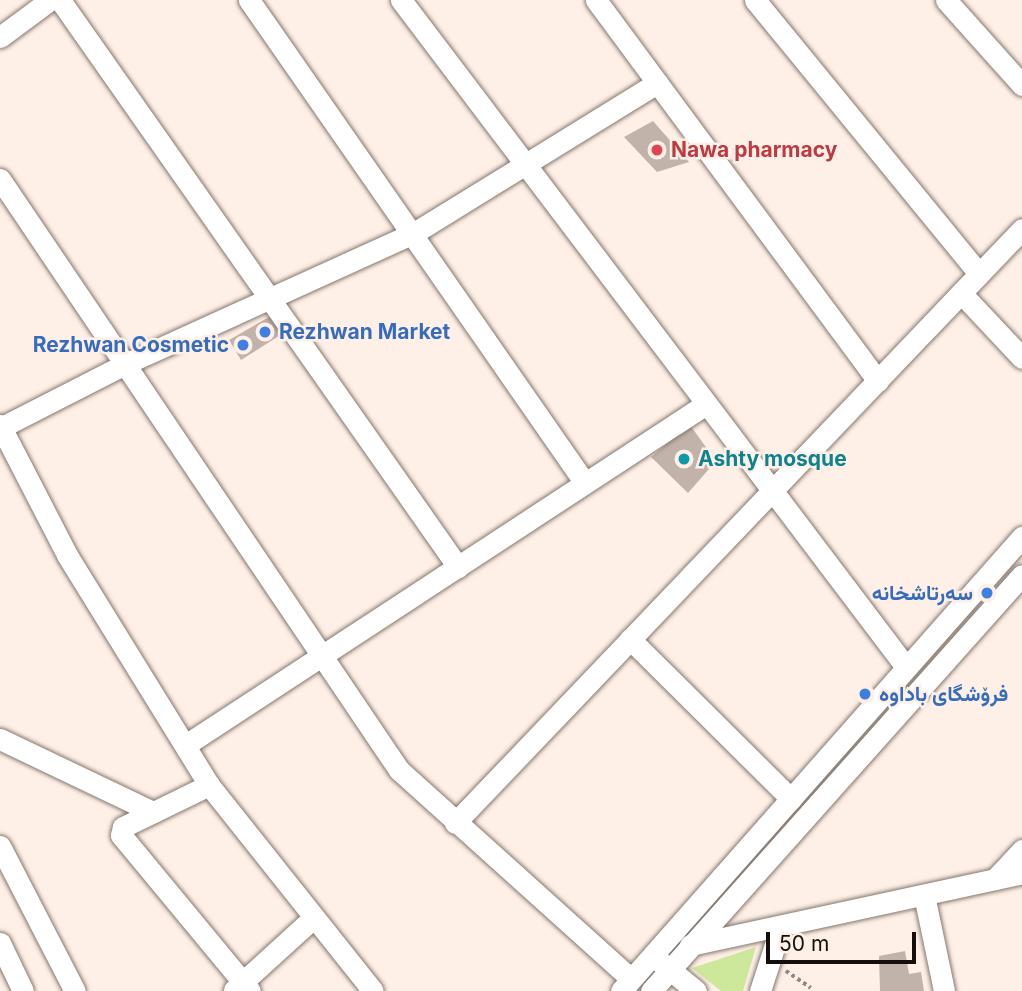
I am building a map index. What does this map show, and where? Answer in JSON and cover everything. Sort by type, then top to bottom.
[{"type":"street","points":[[0,37],[50,0]]},
{"type":"street","points":[[60,0],[276,300],[458,566]]},
{"type":"street","points":[[249,0],[414,233],[585,483]]},
{"type":"street","points":[[401,0],[769,494],[906,667]]},
{"type":"street","points":[[596,0],[877,381]]},
{"type":"street","points":[[755,0],[979,274]]},
{"type":"street","points":[[946,0],[1022,85]]},
{"type":"street","points":[[373,991],[209,785],[187,744],[67,555],[0,427],[125,363],[276,300],[414,233],[657,83]]},
{"type":"street","points":[[0,179],[399,769],[626,985],[1022,537]]},
{"type":"street","points":[[455,823],[1022,229]]},
{"type":"street","points":[[961,293],[1022,358]]},
{"type":"street","points":[[187,744],[703,406]]},
{"type":"street","points":[[651,991],[1022,575]]},
{"type":"street","points":[[630,639],[791,799]]},
{"type":"street","points":[[0,739],[153,812]]},
{"type":"street","points":[[209,785],[123,827],[121,835],[242,988],[313,918]]},
{"type":"street","points":[[0,846],[67,989]]},
{"type":"street","points":[[995,879],[1022,850]]},
{"type":"street","points":[[651,955],[1022,873]]},
{"type":"street","points":[[924,895],[944,991]]},
{"type":"street","points":[[760,991],[781,926]]},
{"type":"street","points":[[0,943],[23,991]]},
{"type":"street","points":[[651,955],[696,991]]},
{"type":"path","points":[[770,960],[811,988]]},
{"type":"green space","points":[[756,947],[743,991],[721,991],[692,968]]},
{"type":"building","name":"Nawa pharmacy","points":[[653,121],[689,162],[657,172],[624,137]]},
{"type":"building","name":"Rezhwan Market","points":[[274,314],[285,332],[241,360],[229,340]]},
{"type":"building","name":"Ashty mosque","points":[[690,425],[716,461],[688,493],[651,457]]},
{"type":"building","points":[[905,951],[909,974],[921,972],[924,991],[880,991],[879,956]]},
{"type":"place","name":"Nawa pharmacy","points":[[657,150]]},
{"type":"place","name":"Rezhwan Market","points":[[265,332]]},
{"type":"place","name":"Rezhwan Cosmetic","points":[[243,345]]},
{"type":"place","name":"Ashty mosque","points":[[684,459]]},
{"type":"place","name":"سەرتاشخانە","points":[[987,593]]},
{"type":"place","name":"فرۆشگای باداوە","points":[[865,694]]}]
